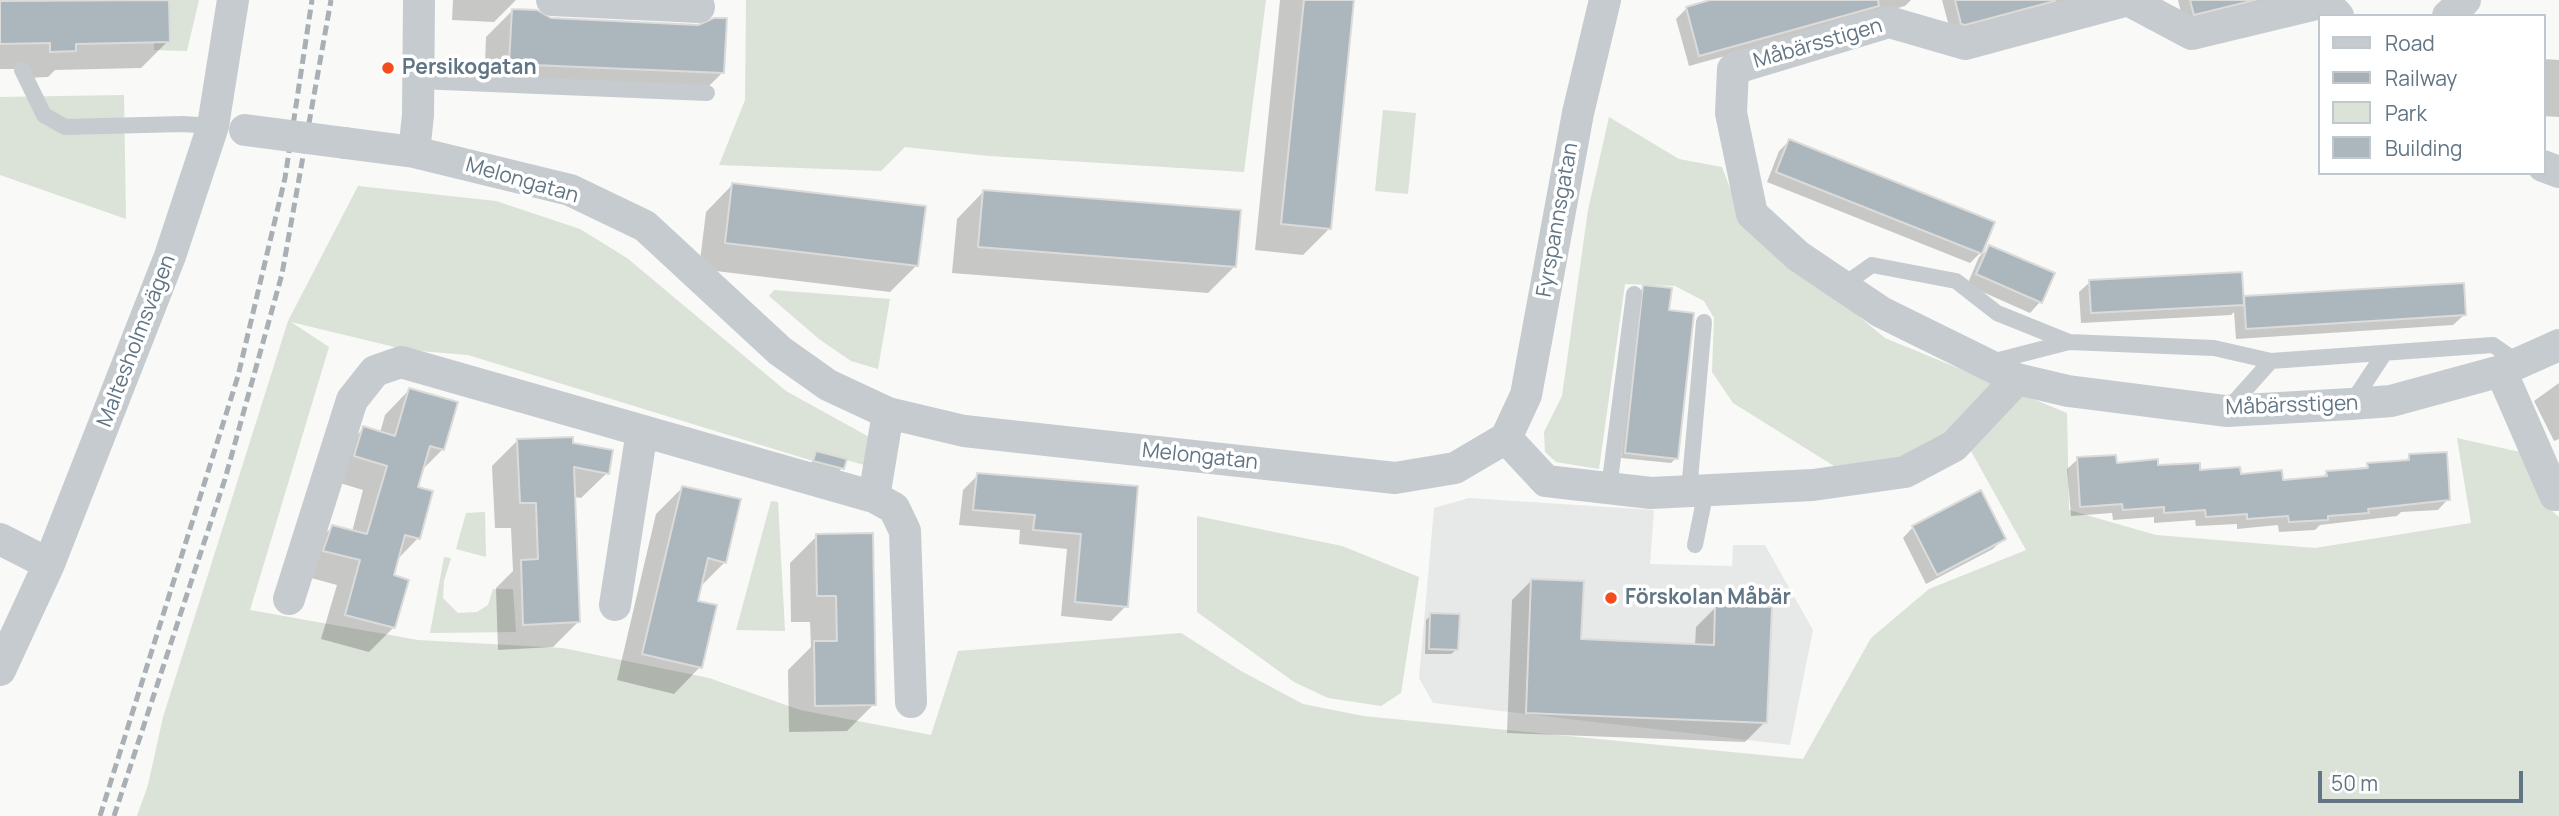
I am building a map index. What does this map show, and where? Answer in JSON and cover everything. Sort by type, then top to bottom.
[{"type":"street","name":"Maltesholmsvägen","points":[[0,670],[49,564],[170,256],[213,126],[233,0]]},
{"type":"street","points":[[414,152],[419,0]]},
{"type":"street","points":[[552,0],[699,8]]},
{"type":"street","name":"Fyrspannsgatan","points":[[1506,438],[1526,395],[1578,113],[1605,0]]},
{"type":"street","name":"Måbärsstigen","points":[[2336,14],[2325,2],[2192,34],[2128,0],[1965,44],[1889,22],[1734,69],[1731,113],[1752,214],[1798,256],[1881,312],[2017,379],[2068,391],[2226,411],[2391,401],[2510,367],[2559,345]]},
{"type":"street","points":[[2450,14],[2465,0]]},
{"type":"street","name":"Melongatan","points":[[213,126],[414,152],[570,190],[645,226],[780,351],[828,386],[888,414],[964,431],[1395,478],[1455,468],[1506,438]]},
{"type":"street","points":[[289,599],[352,400],[375,371],[401,362],[874,497],[894,508],[905,531],[911,702]]},
{"type":"street","points":[[2510,367],[2555,495]]},
{"type":"street","points":[[1506,438],[1546,481],[1651,493],[1813,485],[1905,472],[1954,446],[2017,379]]},
{"type":"street","points":[[874,497],[888,414]]},
{"type":"street","points":[[615,605],[642,431]]},
{"type":"street","points":[[0,540],[49,564]]},
{"type":"lane","points":[[22,70],[44,115],[65,127],[183,124],[213,126]]},
{"type":"lane","points":[[418,81],[707,93]]},
{"type":"lane","points":[[1842,286],[1872,265],[1956,281],[1997,313],[2069,342]]},
{"type":"lane","points":[[1609,488],[1634,294]]},
{"type":"lane","points":[[1695,545],[1704,322]]},
{"type":"lane","points":[[1986,363],[2069,342],[2214,348],[2271,361],[2493,345],[2510,367]]},
{"type":"lane","points":[[2351,404],[2385,354]]},
{"type":"lane","points":[[2226,411],[2271,361]]},
{"type":"shaded area","name":"Förskolan Måbär","points":[[1469,498],[1654,510],[1650,564],[1732,566],[1733,545],[1765,545],[1813,630],[1790,745],[1433,703],[1419,678],[1434,508]]},
{"type":"green space","points":[[169,0],[199,0],[187,51],[154,50],[154,42]]},
{"type":"green space","points":[[746,0],[1266,0],[1244,172],[989,156],[905,147],[881,171],[719,165],[745,100]]},
{"type":"green space","points":[[124,95],[126,219],[0,175],[0,97]]},
{"type":"green space","points":[[1383,110],[1416,113],[1408,194],[1375,191]]},
{"type":"green space","points":[[1609,117],[1679,159],[1722,167],[1742,220],[1885,338],[2067,413],[2069,510],[2156,535],[2315,548],[2471,523],[2457,438],[2520,452],[2550,509],[2559,517],[2559,816],[137,816],[148,785],[163,717],[288,321],[358,186],[496,201],[580,229],[627,258],[786,391],[871,438],[864,465],[816,451],[813,461],[468,355],[407,350],[291,322],[329,347],[250,610],[418,640],[563,648],[709,678],[800,710],[931,735],[958,651],[1181,633],[1241,671],[1303,704],[1363,716],[1803,759],[1871,638],[1929,589],[2026,550],[1971,451],[1834,466],[1733,403],[1712,372],[1714,318],[1704,301],[1675,286],[1625,284],[1599,469],[1556,462],[1545,452],[1544,432],[1562,396],[1588,210]]},
{"type":"green space","points":[[774,290],[890,299],[878,369],[851,361],[819,339],[769,296]]},
{"type":"green space","points":[[771,501],[778,502],[785,631],[736,630]]},
{"type":"green space","points":[[485,512],[486,557],[456,549],[466,513]]},
{"type":"green space","points":[[1197,516],[1342,546],[1419,577],[1401,693],[1381,706],[1328,698],[1294,682],[1197,612]]},
{"type":"green space","points":[[444,557],[451,558],[444,581],[443,598],[458,613],[477,612],[488,605],[493,589],[513,589],[516,632],[430,633]]},
{"type":"building","points":[[169,0],[170,42],[76,44],[76,51],[50,52],[50,43],[0,44],[0,1]]},
{"type":"building","points":[[1304,0],[1354,0],[1331,229],[1281,224]]},
{"type":"building","points":[[1710,0],[1878,0],[1879,6],[1699,56],[1686,7]]},
{"type":"building","points":[[1955,0],[2055,1],[1965,25],[1961,24]]},
{"type":"building","points":[[2190,0],[2255,0],[2194,15]]},
{"type":"building","points":[[512,9],[537,10],[551,18],[698,25],[714,18],[727,18],[724,73],[509,64]]},
{"type":"building","points":[[1789,139],[1995,222],[1982,254],[1776,172]]},
{"type":"building","points":[[732,183],[926,206],[918,266],[725,243]]},
{"type":"building","points":[[983,190],[1241,210],[1236,267],[978,247]]},
{"type":"building","points":[[1989,245],[2055,273],[2042,303],[1976,274]]},
{"type":"building","points":[[2242,272],[2244,305],[2091,313],[2089,280]]},
{"type":"building","points":[[2464,283],[2466,315],[2246,329],[2244,296]]},
{"type":"building","points":[[1643,285],[1672,288],[1669,310],[1694,313],[1678,459],[1625,453]]},
{"type":"building","points":[[409,388],[458,402],[444,450],[430,446],[418,487],[433,491],[420,539],[405,535],[394,575],[409,580],[395,628],[345,615],[360,560],[323,551],[332,525],[367,534],[387,466],[354,456],[363,426],[395,436]]},
{"type":"building","points":[[573,437],[573,443],[613,450],[609,474],[574,467],[580,622],[523,625],[521,560],[538,559],[536,503],[520,503],[517,439]]},
{"type":"building","points":[[816,451],[847,459],[844,469],[813,461]]},
{"type":"building","points":[[2447,452],[2450,500],[2368,509],[2369,513],[2328,516],[2328,520],[2289,522],[2288,516],[2247,519],[2247,514],[2206,517],[2205,510],[2164,513],[2164,507],[2123,510],[2122,504],[2080,507],[2077,457],[2116,455],[2117,463],[2158,459],[2158,465],[2200,463],[2200,470],[2240,467],[2241,474],[2282,470],[2283,480],[2327,476],[2326,471],[2368,468],[2367,463],[2409,460],[2409,454]]},
{"type":"building","points":[[977,473],[1138,486],[1128,607],[1075,602],[1081,534],[1033,530],[1035,515],[973,510]]},
{"type":"building","points":[[682,486],[741,499],[726,563],[708,558],[698,601],[717,605],[702,668],[642,654]]},
{"type":"building","points":[[1981,490],[2006,539],[1937,575],[1912,526]]},
{"type":"building","points":[[873,533],[876,705],[815,706],[814,641],[837,641],[836,596],[817,596],[816,534]]},
{"type":"building","points":[[1531,579],[1584,581],[1581,639],[1714,645],[1715,605],[1772,607],[1767,723],[1526,713]]},
{"type":"building","points":[[1430,613],[1460,614],[1458,650],[1429,649]]},
{"type":"railway","points":[[100,816],[238,376],[285,178],[312,0]]},
{"type":"railway","points":[[114,816],[225,479],[282,274],[331,0]]},
{"type":"place","name":"Persikogatan","points":[[388,68]]},
{"type":"place","name":"Förskolan Måbär","points":[[1611,598]]}]
